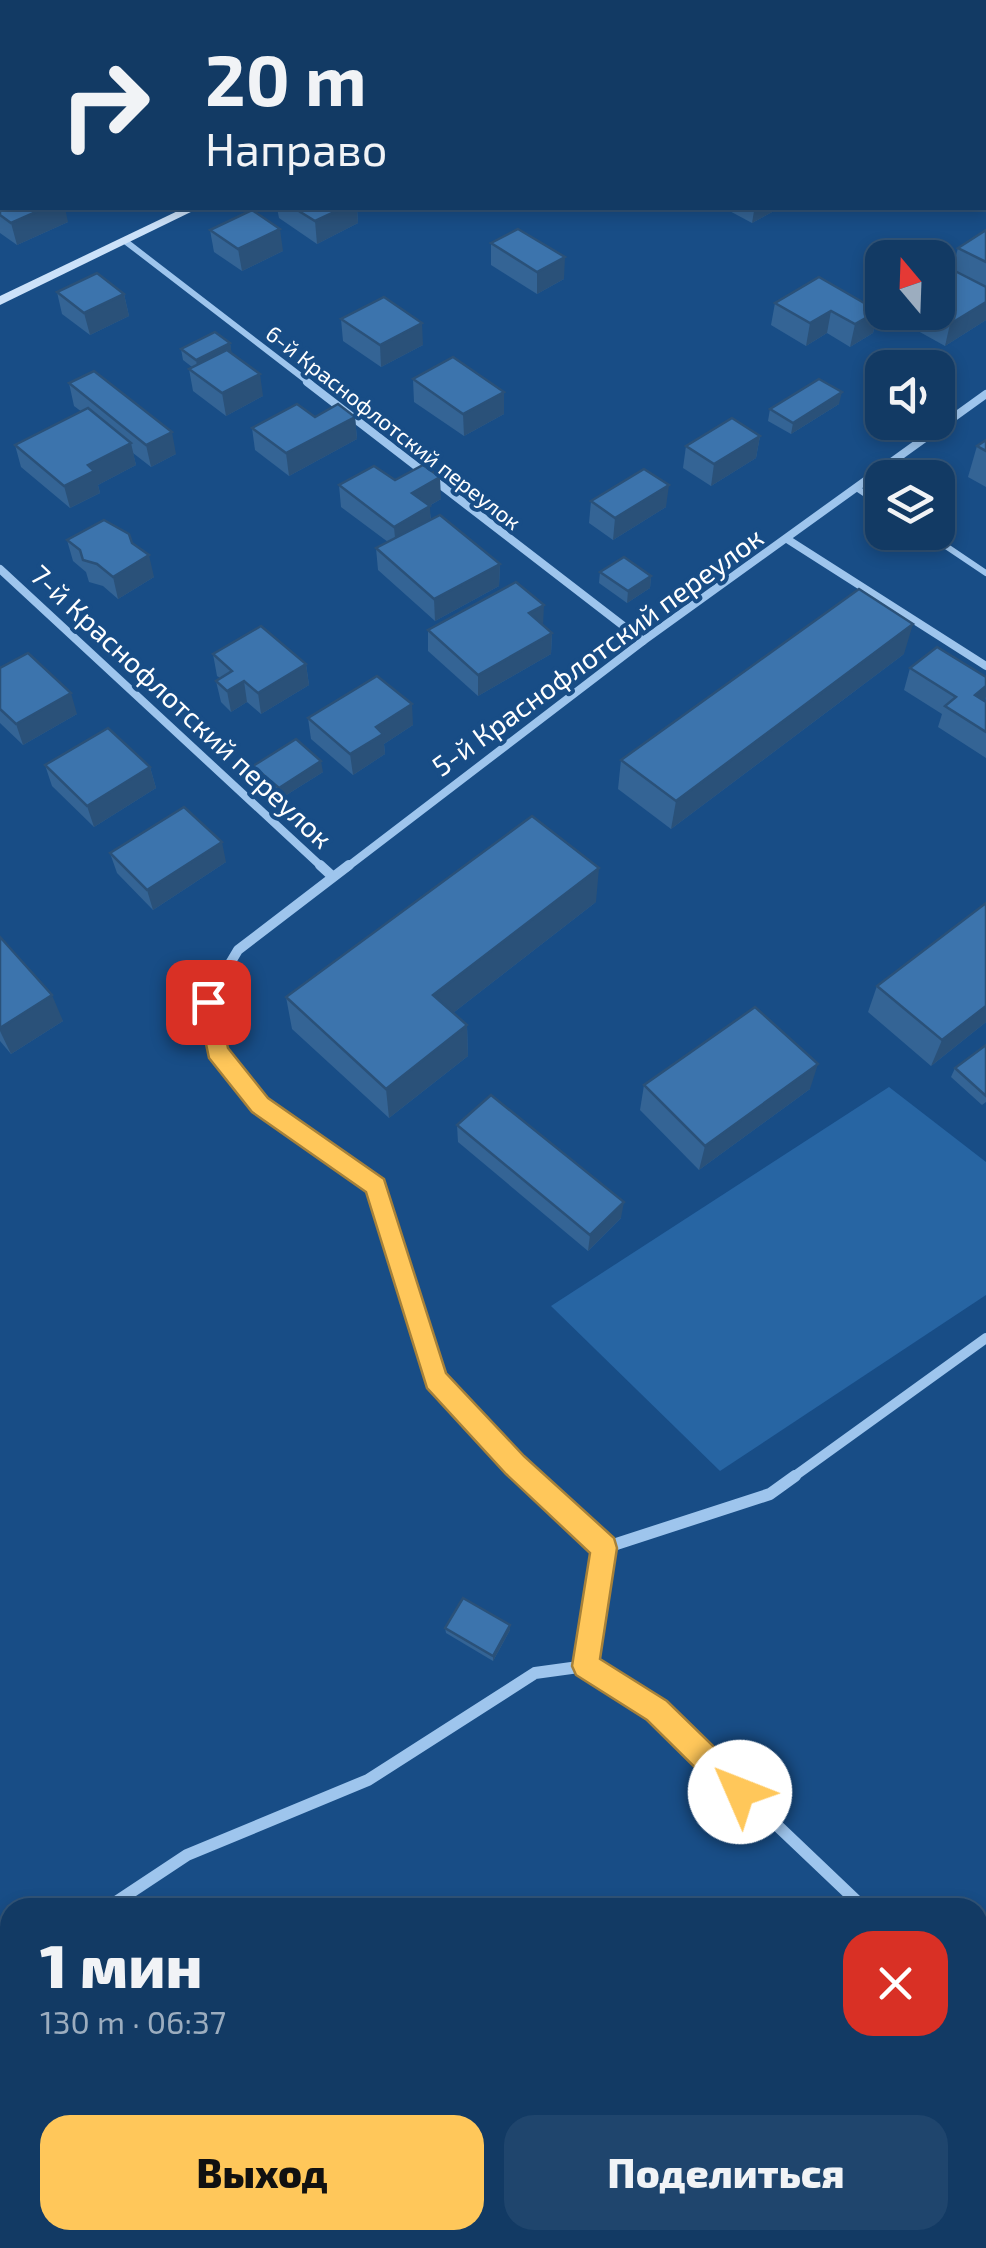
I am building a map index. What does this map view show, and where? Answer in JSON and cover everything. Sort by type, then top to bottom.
[{"type":"street","points":[[0,301],[189,210]]},
{"type":"street","name":"6-й Краснофлотский переулок","points":[[125,240],[643,641]]},
{"type":"street","name":"5-й Краснофлотский переулок","points":[[604,1548],[515,1465],[436,1380],[376,1186],[260,1105],[217,1051],[208,1002],[238,950],[332,876],[643,641],[986,394]]},
{"type":"street","points":[[787,539],[986,666]]},
{"type":"street","name":"7-й Краснофлотский переулок","points":[[0,569],[332,876]]},
{"type":"street","points":[[586,1666],[604,1548],[770,1494],[986,1338]]},
{"type":"street","points":[[122,1898],[186,1854],[368,1780],[535,1673],[586,1666],[657,1710],[853,1898]]},
{"type":"lane","points":[[858,489],[865,494]]},
{"type":"lane","points":[[952,550],[986,572]]},
{"type":"shaded area","points":[[889,1087],[986,1162],[986,1295],[720,1471],[551,1306]]},
{"type":"building","points":[[0,210],[40,210],[11,223],[0,215]]},
{"type":"building","points":[[252,210],[280,229],[238,249],[210,230]]},
{"type":"building","points":[[297,210],[339,210],[315,221]]},
{"type":"building","points":[[518,229],[565,257],[537,272],[491,243]]},
{"type":"building","points":[[986,230],[986,262],[958,248]]},
{"type":"building","points":[[955,271],[986,287],[986,302],[955,321]]},
{"type":"building","points":[[97,273],[124,294],[84,313],[57,292]]},
{"type":"building","points":[[819,277],[865,304],[865,318],[855,324],[831,311],[810,323],[775,303]]},
{"type":"building","points":[[384,297],[422,323],[380,345],[341,319]]},
{"type":"building","points":[[215,332],[230,343],[196,360],[181,349]]},
{"type":"building","points":[[227,350],[260,374],[222,393],[189,369]]},
{"type":"building","points":[[453,357],[504,392],[463,414],[413,379]]},
{"type":"building","points":[[94,371],[172,432],[146,445],[69,383]]},
{"type":"building","points":[[819,379],[842,392],[793,423],[770,409]]},
{"type":"building","points":[[297,404],[315,417],[338,404],[355,417],[286,453],[252,428]]},
{"type":"building","points":[[88,408],[131,443],[88,465],[94,471],[64,486],[15,445]]},
{"type":"building","points":[[732,418],[760,436],[714,464],[686,446]]},
{"type":"building","points":[[423,465],[440,477],[412,493],[430,506],[394,527],[339,485],[374,466],[395,480]]},
{"type":"building","points":[[644,469],[669,485],[615,518],[591,501]]},
{"type":"building","points":[[440,515],[500,564],[434,599],[376,548]]},
{"type":"building","points":[[104,520],[129,534],[132,543],[149,555],[113,577],[97,564],[83,560],[80,550],[67,540]]},
{"type":"building","points":[[624,557],[651,576],[628,591],[600,572]]},
{"type":"building","points":[[516,582],[544,605],[529,613],[552,633],[478,675],[428,630]]},
{"type":"building","points":[[859,589],[913,624],[676,801],[621,760]]},
{"type":"building","points":[[261,626],[306,664],[258,693],[244,681],[227,691],[216,681],[232,671],[213,654]]},
{"type":"building","points":[[937,647],[986,677],[986,686],[975,695],[986,702],[986,732],[945,706],[956,697],[910,668]]},
{"type":"building","points":[[28,653],[71,693],[16,724],[0,709],[0,668]]},
{"type":"building","points":[[377,676],[412,704],[376,727],[383,734],[350,754],[308,718]]},
{"type":"building","points":[[108,728],[150,767],[87,806],[45,765]]},
{"type":"building","points":[[296,739],[321,761],[279,788],[253,766]]},
{"type":"building","points":[[184,807],[222,842],[147,890],[110,853]]},
{"type":"building","points":[[532,816],[599,868],[433,995],[467,1025],[386,1089],[286,997]]},
{"type":"building","points":[[986,903],[986,1006],[942,1040],[877,986]]},
{"type":"building","points":[[0,937],[52,995],[0,1028]]},
{"type":"building","points":[[755,1007],[818,1064],[705,1146],[644,1085]]},
{"type":"building","points":[[986,1045],[986,1096],[955,1068]]},
{"type":"building","points":[[491,1095],[624,1202],[590,1235],[457,1125]]},
{"type":"building","points":[[463,1598],[510,1625],[493,1656],[445,1628]]},
{"type":"route","points":[[208,1002],[217,1051],[260,1105],[376,1186],[436,1380],[515,1465],[604,1548],[586,1666],[657,1710],[740,1792]]}]
